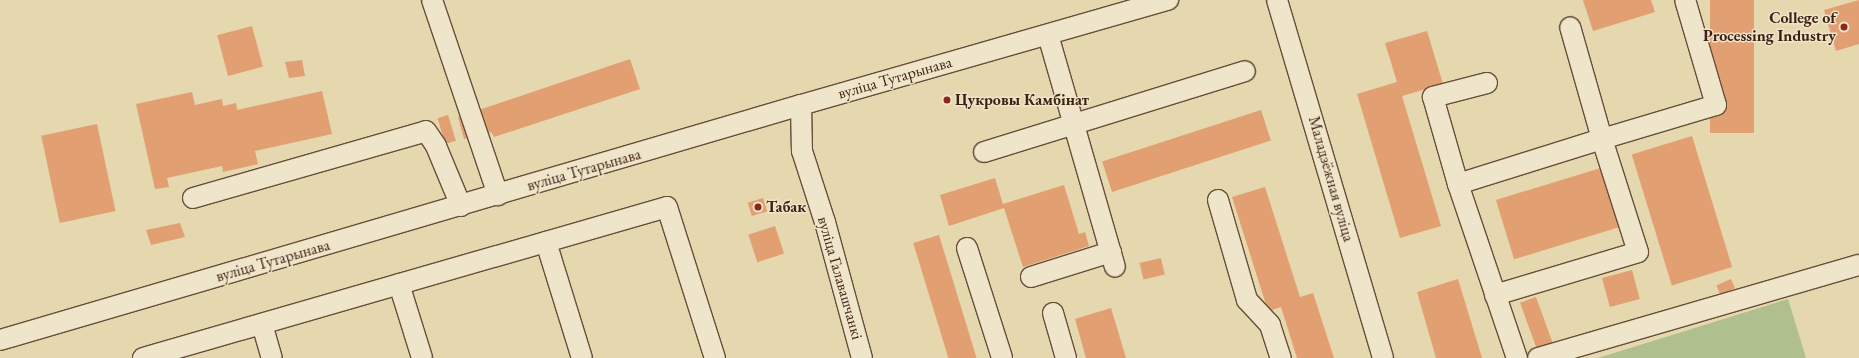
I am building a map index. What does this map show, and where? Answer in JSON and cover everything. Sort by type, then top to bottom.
[{"type":"street","points":[[432,0],[498,195]]},
{"type":"street","name":"вуліца Тутарынава","points":[[0,340],[801,105],[1168,0]]},
{"type":"street","name":"Маладзёжная вуліца","points":[[1277,0],[1383,358]]},
{"type":"street","points":[[1458,184],[1716,105],[1686,0]]},
{"type":"street","points":[[1495,295],[1638,252],[1602,139],[1570,28]]},
{"type":"street","points":[[1031,278],[1113,260],[1048,35]]},
{"type":"street","points":[[984,152],[1245,71]]},
{"type":"street","points":[[1487,83],[1433,97],[1458,184],[1517,358]]},
{"type":"street","name":"вуліца Галавашчанкі","points":[[801,105],[802,151],[825,222],[862,358]]},
{"type":"street","points":[[193,198],[426,131],[436,146],[461,206]]},
{"type":"street","points":[[1218,200],[1247,300],[1270,325],[1281,358]]},
{"type":"street","points":[[143,358],[667,207],[715,358]]},
{"type":"street","points":[[546,242],[582,358]]},
{"type":"street","points":[[967,248],[1002,358]]},
{"type":"street","points":[[1538,358],[1859,265]]},
{"type":"street","points":[[399,284],[422,358]]},
{"type":"street","points":[[1053,313],[1066,358]]},
{"type":"street","points":[[262,324],[272,358]]},
{"type":"green space","points":[[1788,299],[1806,358],[1598,358]]},
{"type":"building","points":[[1583,0],[1651,0],[1655,12],[1593,31]]},
{"type":"building","points":[[1710,0],[1754,0],[1754,133],[1710,133]]},
{"type":"building","name":"College of Processing Industry","points":[[1859,0],[1859,44],[1836,51],[1824,10]]},
{"type":"building","points":[[252,26],[263,67],[228,76],[217,35]]},
{"type":"building","points":[[1427,31],[1443,84],[1402,96],[1441,226],[1400,238],[1357,94],[1397,82],[1385,43]]},
{"type":"building","points":[[630,59],[640,89],[494,137],[491,132],[464,139],[458,117]]},
{"type":"building","points":[[302,60],[305,76],[289,78],[285,62]]},
{"type":"building","points":[[322,91],[332,134],[255,151],[258,164],[223,172],[222,166],[167,178],[169,187],[155,189],[136,104],[192,92],[195,105],[222,99],[223,106],[236,103],[237,110]]},
{"type":"building","points":[[1261,110],[1271,140],[1112,192],[1102,162]]},
{"type":"building","points":[[448,115],[456,141],[445,144],[437,118]]},
{"type":"building","points":[[97,124],[116,211],[60,223],[41,136]]},
{"type":"building","points":[[1692,136],[1732,267],[1672,285],[1632,154]]},
{"type":"building","points":[[1604,167],[1622,226],[1514,259],[1496,200]]},
{"type":"building","points":[[995,178],[1003,204],[1064,185],[1079,234],[1085,232],[1089,246],[1023,267],[1004,208],[949,226],[940,195]]},
{"type":"building","points":[[1265,187],[1300,297],[1313,293],[1334,358],[1297,358],[1281,307],[1268,311],[1232,197]]},
{"type":"building","name":"Табак","points":[[763,198],[767,211],[752,216],[748,203]]},
{"type":"building","points":[[180,223],[185,237],[151,245],[146,230]]},
{"type":"building","points":[[775,226],[784,254],[757,262],[748,235]]},
{"type":"building","points":[[939,235],[976,357],[948,358],[913,243]]},
{"type":"building","points":[[1161,258],[1165,275],[1143,280],[1140,263]]},
{"type":"building","points":[[1632,270],[1640,299],[1610,307],[1602,278]]},
{"type":"building","points":[[1458,279],[1482,358],[1436,358],[1417,292]]},
{"type":"building","points":[[1731,279],[1735,288],[1720,295],[1716,286]]},
{"type":"building","points":[[1536,297],[1553,345],[1537,351],[1520,303]]},
{"type":"building","points":[[1111,308],[1126,358],[1086,358],[1075,319]]},
{"type":"place","name":"College of Processing Industry","points":[[1844,27]]},
{"type":"place","name":"Цукровы Камбінат","points":[[947,100]]},
{"type":"place","name":"Табак","points":[[758,207]]}]
